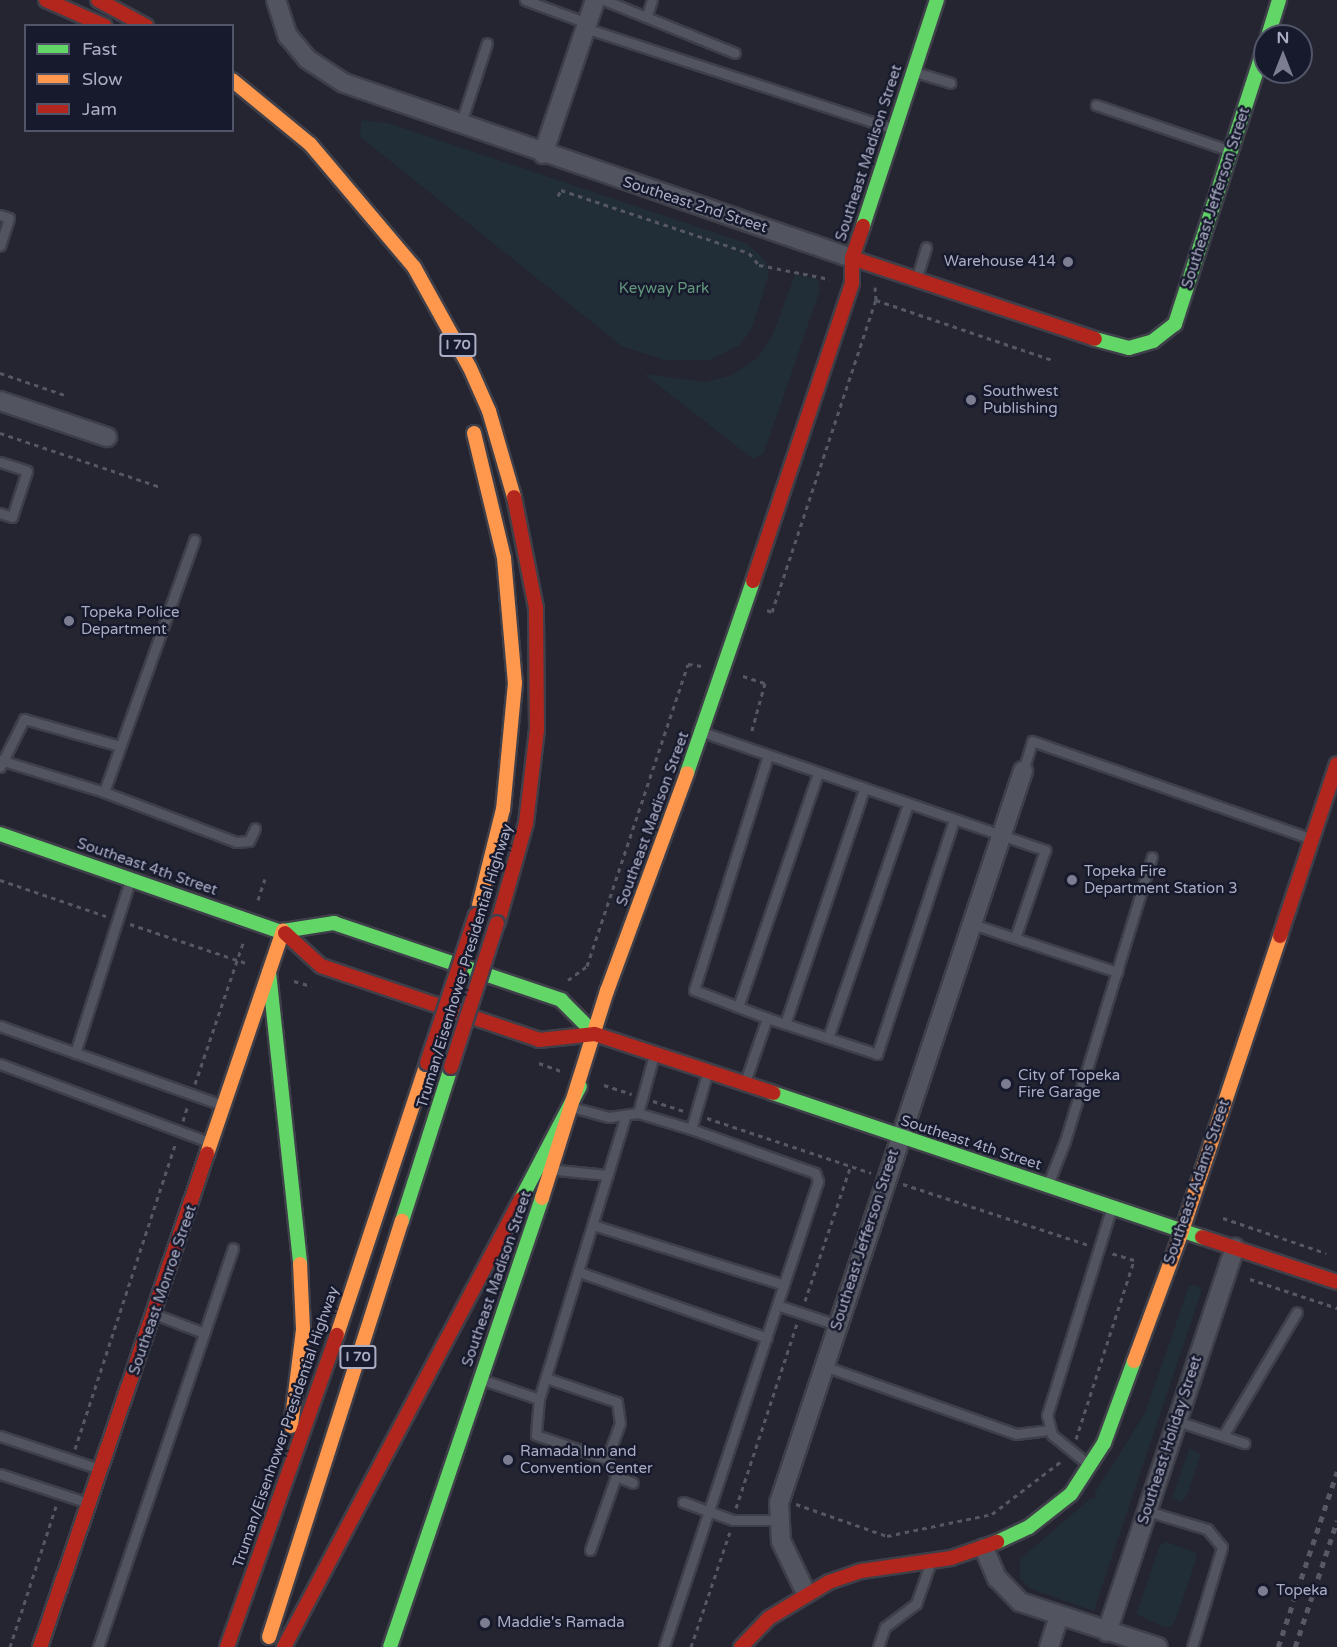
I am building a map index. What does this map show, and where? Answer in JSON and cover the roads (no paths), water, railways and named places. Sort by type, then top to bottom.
[{"type":"main road","points":[[46,0],[100,24]]},
{"type":"main road","points":[[98,0],[142,24]]},
{"type":"main road","name":"Southeast Madison Street","points":[[390,1647],[573,1107],[607,991],[702,732],[852,283],[852,258],[937,0]]},
{"type":"main road","points":[[1272,24],[1280,0]]},
{"type":"main road","name":"Truman/Eisenhower Presidential Highway","points":[[234,82],[310,144],[353,190],[414,267],[470,368],[489,411],[521,521],[539,650],[536,764],[526,824],[498,922],[266,1647]]},
{"type":"main road","name":"Southeast Jefferson Street","points":[[1153,341],[1175,324],[1253,82]]},
{"type":"main road","points":[[322,183],[344,203],[361,228]]},
{"type":"main road","name":"Southeast 2nd Street","points":[[852,258],[1116,346],[1129,348],[1153,341]]},
{"type":"main road","name":"Truman/Eisenhower Presidential Highway","points":[[227,1647],[283,1481],[305,1431],[476,915],[499,834],[507,786],[514,711],[513,639],[495,509],[470,423]]},
{"type":"main road","name":"Southeast Adams Street","points":[[741,1647],[769,1618],[806,1593],[861,1571],[930,1561],[984,1548],[1029,1527],[1071,1494],[1104,1443],[1182,1231],[1337,764]]},
{"type":"main road","name":"Southeast 4th Street","points":[[0,834],[282,931],[321,966],[539,1040],[594,1034],[1337,1282]]},
{"type":"main road","name":"Southeast 4th Street","points":[[282,931],[334,923],[561,1000],[594,1034]]},
{"type":"main road","name":"Southeast Monroe Street","points":[[40,1647],[155,1315],[282,931]]},
{"type":"main road","points":[[268,972],[302,1285],[303,1329],[283,1481]]},
{"type":"main road","points":[[284,1647],[581,1082]]},
{"type":"street","name":"Southeast 2nd Street","points":[[276,0],[288,36],[308,59],[344,83],[460,126],[852,258]]},
{"type":"street","points":[[543,154],[595,0]]},
{"type":"street","points":[[0,401],[107,437]]},
{"type":"street","name":"Southeast Jefferson Street","points":[[779,1508],[884,1178],[1023,771]]},
{"type":"street","name":"Southeast Holiday Street","points":[[1107,1632],[1235,1248]]},
{"type":"street","points":[[779,1508],[781,1541],[806,1593]]},
{"type":"street","points":[[984,1548],[1007,1592],[1020,1602],[1059,1617],[1158,1647]]},
{"type":"street","points":[[1049,1647],[1059,1617]]},
{"type":"lane","points":[[525,0],[586,26],[894,129]]},
{"type":"lane","points":[[604,0],[647,15],[664,27],[735,53]]},
{"type":"lane","points":[[647,15],[652,0]]},
{"type":"lane","points":[[460,126],[487,43]]},
{"type":"lane","points":[[913,72],[950,83]]},
{"type":"lane","points":[[1096,105],[1231,151]]},
{"type":"lane","points":[[0,214],[9,218],[0,246]]},
{"type":"lane","points":[[916,279],[926,247]]},
{"type":"lane","points":[[0,462],[27,471],[12,517],[0,513]]},
{"type":"lane","points":[[104,792],[194,540]]},
{"type":"lane","points":[[120,746],[24,719],[1,762],[104,792],[236,842],[249,841],[255,828]]},
{"type":"lane","points":[[702,732],[1045,850],[1015,938]]},
{"type":"lane","points":[[1023,771],[1032,741],[1311,838]]},
{"type":"lane","points":[[768,755],[694,990],[767,1018],[877,1054],[954,820]]},
{"type":"lane","points":[[738,1007],[818,773]]},
{"type":"lane","points":[[785,1024],[864,789]]},
{"type":"lane","points":[[828,1038],[908,804]]},
{"type":"lane","points":[[1047,1186],[1152,857]]},
{"type":"lane","points":[[75,1053],[130,879]]},
{"type":"lane","points":[[972,924],[1117,972]]},
{"type":"lane","points":[[744,1084],[767,1018]]},
{"type":"lane","points":[[0,1026],[191,1096],[224,1105]]},
{"type":"lane","points":[[638,1113],[654,1054]]},
{"type":"lane","points":[[0,1064],[180,1129],[211,1144]]},
{"type":"lane","points":[[691,1129],[708,1072]]},
{"type":"lane","points":[[573,1107],[609,1117],[638,1113],[691,1129],[815,1173],[816,1188],[664,1647]]},
{"type":"lane","points":[[626,1115],[539,1400],[536,1436],[607,1459],[616,1476],[633,1483]]},
{"type":"lane","points":[[551,1170],[608,1175]]},
{"type":"lane","points":[[1048,1430],[1048,1406],[1100,1249],[1111,1207]]},
{"type":"lane","points":[[593,1225],[784,1285]]},
{"type":"lane","points":[[98,1647],[233,1248]]},
{"type":"lane","points":[[579,1272],[766,1338]]},
{"type":"lane","points":[[777,1305],[837,1325]]},
{"type":"lane","points":[[1223,1436],[1297,1312]]},
{"type":"lane","points":[[155,1315],[204,1333]]},
{"type":"lane","points":[[824,1366],[1016,1434],[1048,1430],[1090,1465]]},
{"type":"lane","points":[[546,1378],[617,1402],[620,1422],[607,1459]]},
{"type":"lane","points":[[481,1380],[539,1400]]},
{"type":"lane","points":[[1177,1421],[1244,1443]]},
{"type":"lane","points":[[0,1436],[102,1469]]},
{"type":"lane","points":[[0,1473],[90,1503]]},
{"type":"lane","points":[[590,1550],[616,1476]]},
{"type":"lane","points":[[683,1502],[733,1520],[779,1508]]},
{"type":"lane","points":[[1147,1511],[1207,1529],[1222,1547],[1192,1647]]},
{"type":"lane","points":[[878,1647],[885,1627],[916,1604],[930,1561]]},
{"type":"railway","points":[[1278,1647],[1337,1472]]},
{"type":"railway","points":[[1295,1647],[1337,1521]]},
{"type":"place","name":"Warehouse 414","points":[[1068,262]]},
{"type":"place","name":"Southwest Publishing","points":[[971,400]]},
{"type":"place","name":"Topeka Police Department","points":[[69,621]]},
{"type":"place","name":"Topeka Fire Department Station 3","points":[[1072,880]]},
{"type":"place","name":"City of Topeka Fire Garage","points":[[1006,1084]]},
{"type":"place","name":"Ramada Inn and Convention Center","points":[[508,1460]]},
{"type":"place","name":"Topeka","points":[[1263,1591]]},
{"type":"place","name":"Maddie's Ramada","points":[[485,1623]]},
{"type":"park label","name":"Keyway Park","points":[[664,289]]}]
